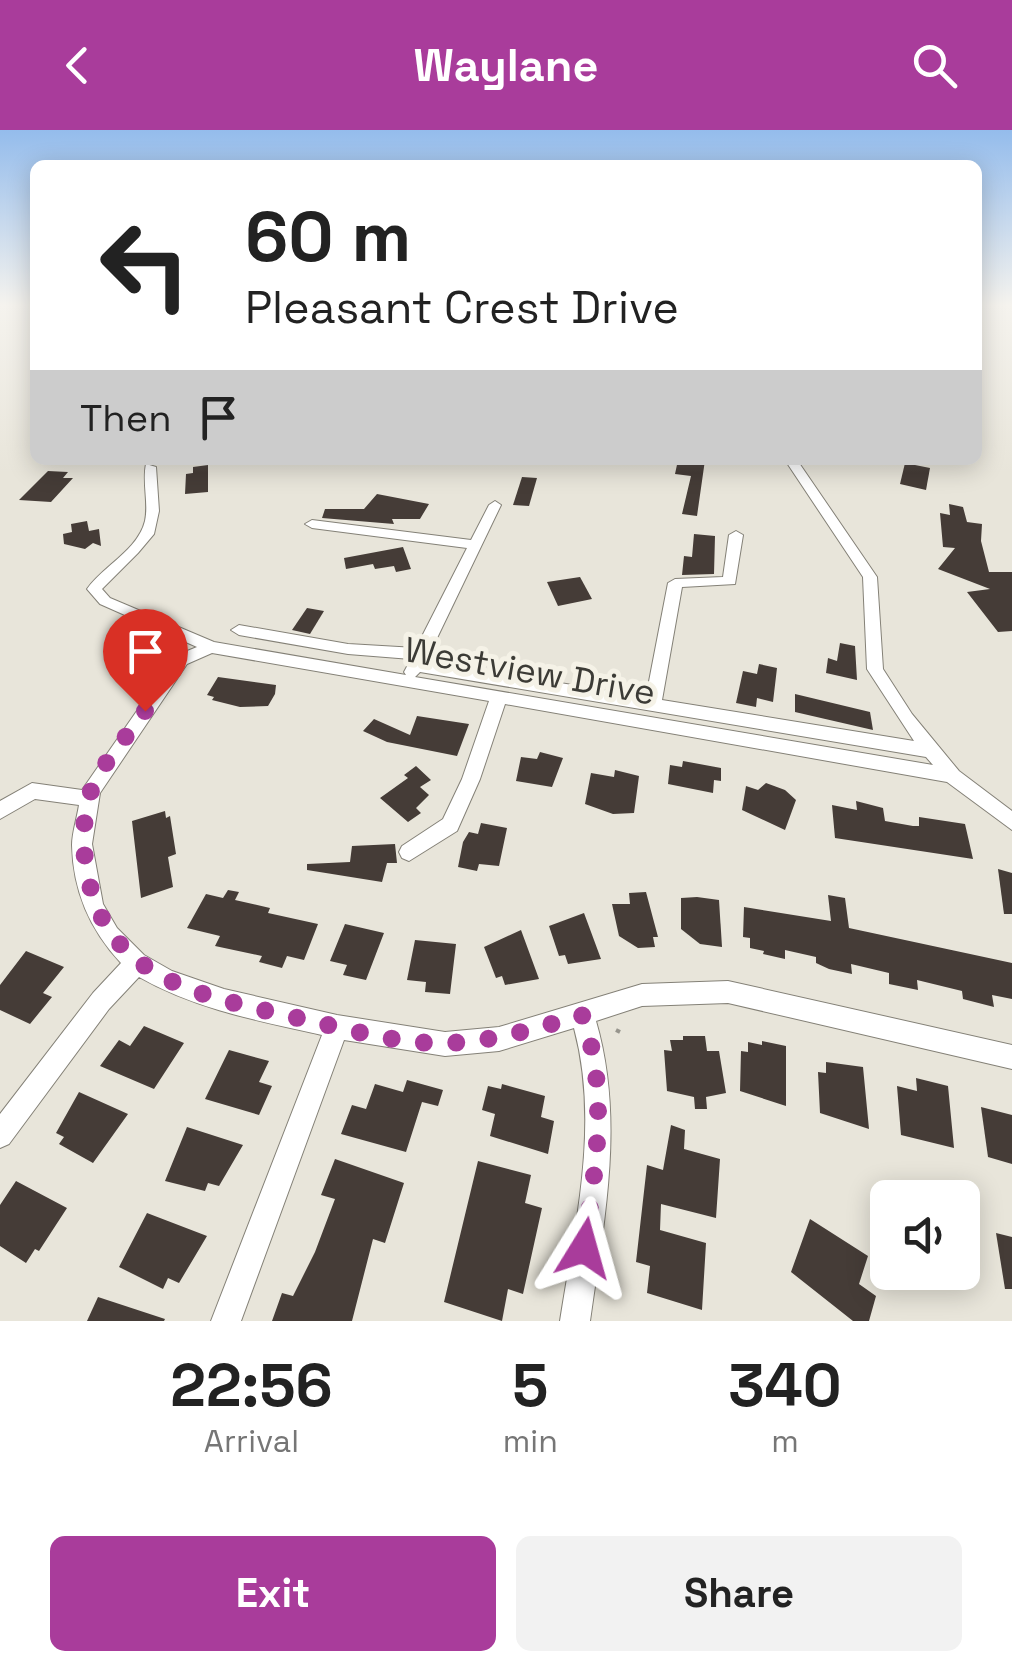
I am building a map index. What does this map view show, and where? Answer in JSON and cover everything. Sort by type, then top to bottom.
[{"type":"street","points":[[795,465],[865,564],[870,577],[874,669],[952,776],[1012,822]]},
{"type":"street","name":"Westview Drive","points":[[150,467],[151,524],[132,549],[104,570],[94,589],[104,601],[211,647],[415,667],[499,697],[952,776]]},
{"type":"street","points":[[415,667],[496,505]]},
{"type":"street","points":[[312,524],[477,546]]},
{"type":"street","points":[[653,704],[675,583],[730,581],[736,535]]},
{"type":"street","points":[[239,630],[348,648],[415,667],[932,751]]},
{"type":"street","points":[[211,647],[181,660],[90,799],[82,844],[93,906],[110,935],[136,963],[166,980],[224,1000],[337,1027],[445,1044],[499,1039],[642,996],[728,992],[1012,1057]]},
{"type":"street","points":[[410,852],[450,825],[471,779],[499,697]]},
{"type":"street","points":[[0,811],[32,791],[90,799]]},
{"type":"street","points":[[0,1135],[101,1001],[136,963]]},
{"type":"street","points":[[574,1321],[599,1140],[593,1043],[582,1015]]},
{"type":"street","points":[[226,1321],[337,1027]]},
{"type":"building","points":[[208,465],[208,492],[185,494],[186,474],[193,473],[193,467]]},
{"type":"building","points":[[677,465],[704,465],[697,516],[682,514],[691,476],[675,474]]},
{"type":"building","points":[[905,465],[930,468],[926,490],[900,484]]},
{"type":"building","points":[[48,471],[68,472],[63,478],[73,478],[51,502],[19,500]]},
{"type":"building","points":[[522,477],[537,478],[529,506],[513,505]]},
{"type":"building","points":[[377,494],[429,504],[420,519],[392,519],[394,524],[322,518],[325,509],[364,509]]},
{"type":"building","points":[[949,504],[963,507],[967,522],[982,524],[981,541],[989,572],[1012,572],[1012,631],[998,632],[967,592],[990,589],[938,569],[955,548],[943,547],[940,513],[950,515]]},
{"type":"building","points":[[87,521],[89,531],[99,529],[101,546],[93,543],[85,549],[64,544],[63,534],[72,532],[71,524]]},
{"type":"building","points":[[694,534],[715,536],[714,574],[682,575],[684,556],[692,557]]},
{"type":"building","points":[[403,547],[411,569],[396,572],[394,566],[375,569],[373,564],[346,569],[344,558]]},
{"type":"building","points":[[580,577],[592,599],[558,606],[547,582]]},
{"type":"building","points":[[307,608],[324,611],[310,634],[292,630]]},
{"type":"building","points":[[840,643],[855,646],[857,680],[826,673],[828,658],[837,661]]},
{"type":"building","points":[[759,664],[777,668],[773,702],[757,698],[756,707],[736,703],[743,671],[757,674]]},
{"type":"building","points":[[218,677],[276,685],[275,694],[268,706],[240,707],[212,700],[214,697],[207,695]]},
{"type":"building","points":[[795,694],[870,712],[873,730],[795,712]]},
{"type":"building","points":[[417,716],[469,724],[457,756],[387,742],[363,731],[374,719],[410,735]]},
{"type":"building","points":[[540,752],[563,758],[552,787],[516,781],[521,757],[537,759]]},
{"type":"building","points":[[683,761],[721,768],[721,781],[714,780],[713,793],[668,784],[670,765],[682,767]]},
{"type":"building","points":[[416,766],[431,780],[420,787],[429,795],[416,808],[421,813],[408,822],[380,798],[408,778],[404,775]]},
{"type":"building","points":[[615,770],[639,776],[634,813],[613,814],[585,804],[591,773],[614,777]]},
{"type":"building","points":[[766,783],[785,790],[796,800],[785,830],[742,810],[746,786],[758,790]]},
{"type":"building","points":[[856,801],[883,808],[885,821],[919,826],[919,817],[965,824],[973,859],[835,838],[832,805],[857,810]]},
{"type":"building","points":[[165,811],[166,818],[170,816],[176,854],[168,857],[173,887],[141,898],[132,821]]},
{"type":"building","points":[[481,823],[507,828],[499,866],[479,864],[477,871],[458,867],[463,842],[469,832],[478,834]]},
{"type":"building","points":[[395,844],[397,863],[387,863],[382,882],[307,870],[307,864],[350,862],[352,846]]},
{"type":"building","points":[[998,869],[1012,873],[1012,914],[1004,914]]},
{"type":"building","points":[[228,890],[239,892],[235,900],[270,908],[268,913],[318,924],[304,960],[287,956],[282,968],[259,962],[262,956],[215,946],[220,936],[187,928],[206,894],[223,898]]},
{"type":"building","points":[[646,892],[658,937],[653,937],[655,947],[638,948],[619,936],[612,904],[630,904],[629,893]]},
{"type":"building","points":[[828,895],[845,898],[849,928],[1012,963],[1012,999],[992,995],[994,1007],[963,999],[962,991],[917,980],[918,990],[889,984],[889,973],[851,964],[852,974],[829,969],[816,963],[816,957],[785,950],[785,959],[763,954],[764,951],[750,948],[750,938],[743,937],[744,907],[831,921]]},
{"type":"building","points":[[681,898],[719,900],[722,947],[700,944],[681,929]]},
{"type":"building","points":[[584,913],[601,959],[568,964],[565,955],[559,956],[549,926]]},
{"type":"building","points":[[345,924],[384,933],[366,980],[343,975],[347,965],[330,961]]},
{"type":"building","points":[[521,930],[539,979],[505,985],[502,976],[496,978],[484,947]]},
{"type":"building","points":[[415,940],[456,944],[450,994],[425,992],[426,982],[407,980]]},
{"type":"building","points":[[26,951],[64,967],[43,993],[52,997],[30,1024],[0,1010],[0,985]]},
{"type":"building","points":[[144,1026],[184,1043],[154,1089],[100,1066],[119,1040],[130,1046]]},
{"type":"building","points":[[683,1036],[705,1036],[707,1051],[719,1051],[726,1093],[706,1097],[707,1109],[695,1109],[694,1097],[667,1091],[664,1050],[672,1051],[670,1040],[683,1040]]},
{"type":"building","points":[[762,1041],[786,1046],[786,1106],[740,1091],[741,1051],[748,1052],[748,1042],[762,1045]]},
{"type":"building","points":[[229,1050],[269,1061],[259,1082],[272,1086],[259,1115],[205,1099]]},
{"type":"building","points":[[826,1062],[863,1067],[869,1129],[820,1113],[818,1072],[826,1073]]},
{"type":"building","points":[[916,1078],[948,1086],[954,1148],[901,1135],[897,1086],[917,1091]]},
{"type":"building","points":[[407,1080],[443,1090],[438,1106],[422,1102],[406,1152],[341,1134],[352,1105],[366,1109],[375,1084],[403,1092]]},
{"type":"building","points":[[502,1084],[545,1096],[541,1117],[554,1121],[548,1154],[490,1136],[495,1114],[482,1110],[488,1086],[501,1089]]},
{"type":"building","points":[[79,1092],[128,1114],[93,1163],[59,1144],[64,1137],[56,1133]]},
{"type":"building","points":[[981,1107],[1012,1115],[1012,1164],[988,1157]]},
{"type":"building","points":[[671,1125],[685,1130],[684,1149],[720,1159],[716,1218],[661,1204],[660,1230],[706,1243],[702,1310],[647,1293],[650,1266],[636,1262],[647,1165],[663,1170]]},
{"type":"building","points":[[187,1127],[243,1145],[219,1186],[208,1183],[205,1191],[165,1181]]},
{"type":"building","points":[[335,1159],[404,1183],[385,1243],[373,1239],[352,1321],[272,1321],[282,1293],[293,1296],[315,1252],[335,1199],[321,1195]]},
{"type":"building","points":[[478,1161],[531,1175],[525,1203],[542,1208],[523,1294],[508,1289],[502,1321],[444,1302]]},
{"type":"building","points":[[16,1181],[67,1208],[39,1251],[35,1249],[26,1263],[0,1246],[0,1205]]},
{"type":"building","points":[[147,1213],[207,1236],[179,1283],[168,1278],[163,1289],[119,1267]]},
{"type":"building","points":[[810,1219],[868,1256],[859,1284],[876,1296],[869,1321],[853,1321],[791,1272]]},
{"type":"building","points":[[996,1233],[1012,1237],[1012,1289],[1005,1289]]},
{"type":"building","points":[[98,1297],[165,1319],[87,1321]]},
{"type":"route","points":[[145,711],[91,791],[82,844],[93,906],[110,935],[136,963],[166,980],[224,1000],[384,1038],[445,1044],[499,1039],[582,1015],[593,1043],[599,1140],[584,1248]]}]
